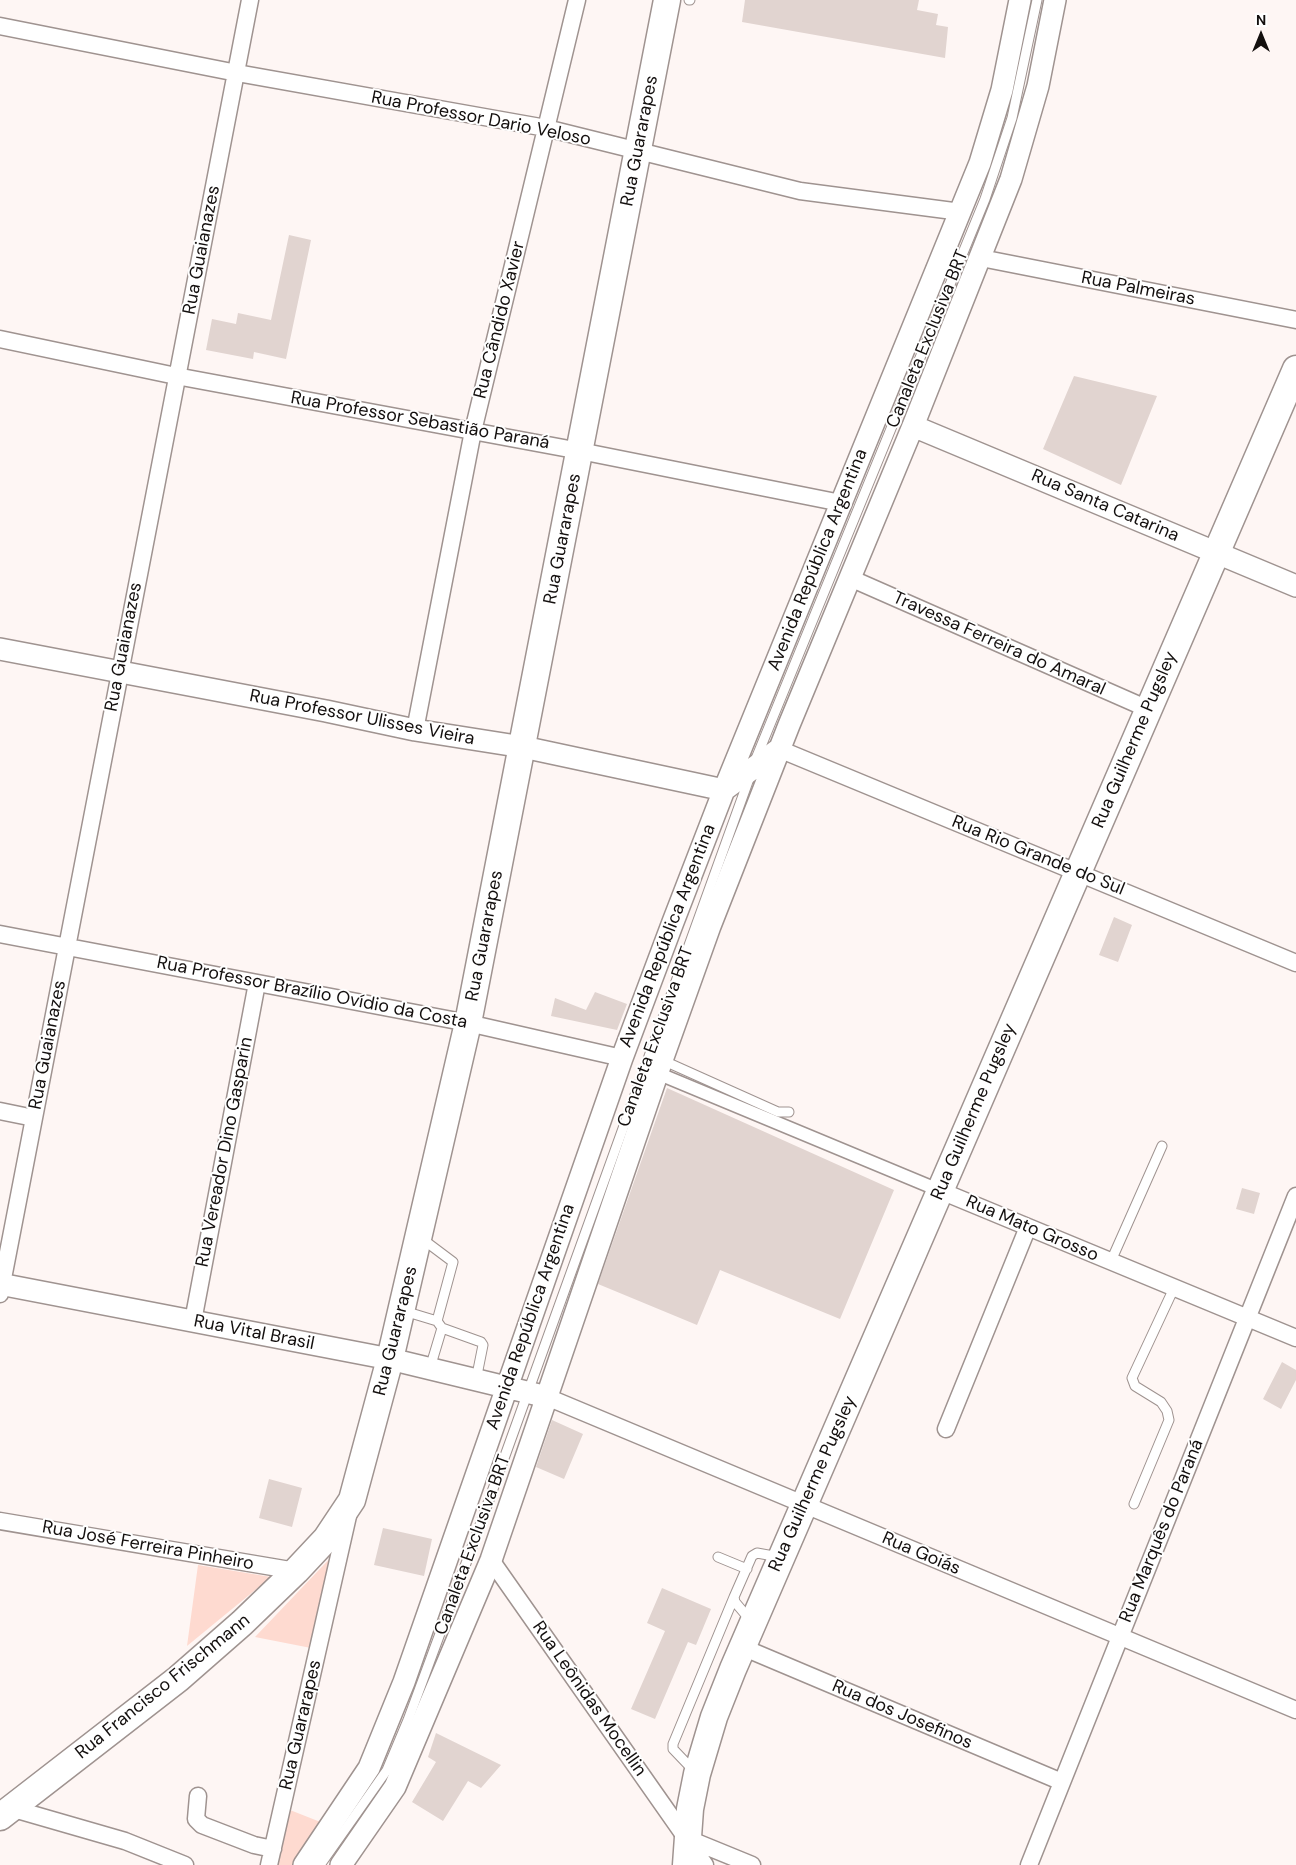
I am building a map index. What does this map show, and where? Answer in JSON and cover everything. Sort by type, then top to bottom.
[{"type":"main road","name":"Rua Guararapes","points":[[352,1500],[390,1359],[468,1023],[666,0]]},
{"type":"main road","name":"Rua Guilherme Pugsley","points":[[686,1865],[686,1838],[697,1774],[714,1717],[747,1635],[1296,369]]},
{"type":"main road","name":"Rua Francisco Frischmann","points":[[4,1810],[178,1679],[242,1623],[326,1539],[352,1500]]},
{"type":"street","name":"Rua Guaianazes","points":[[1,1287],[250,0]]},
{"type":"street","name":"Rua Cândido Xavier","points":[[415,730],[473,431],[577,0]]},
{"type":"street","name":"Avenida República Argentina","points":[[304,1865],[369,1768],[433,1603],[506,1387],[622,1058],[724,790],[980,163],[997,108],[1020,0]]},
{"type":"street","name":"Avenida República Argentina","points":[[341,1865],[398,1780],[491,1560],[538,1395],[710,926],[779,749],[981,258],[1022,142],[1038,86],[1054,0]]},
{"type":"street","name":"Rua Professor Dario Veloso","points":[[0,26],[237,73],[546,128],[800,191],[961,212]]},
{"type":"street","name":"Rua Palmeiras","points":[[981,258],[1296,320]]},
{"type":"street","name":"Rua Professor Sebastião Paraná","points":[[0,339],[176,376],[580,451],[841,503]]},
{"type":"street","name":"Rua Santa Catarina","points":[[913,426],[1296,586]]},
{"type":"street","name":"Travessa Ferreira do Amaral","points":[[850,578],[1148,709]]},
{"type":"street","name":"Rua Professor Ulisses Vieira","points":[[0,649],[326,711],[415,730],[522,747],[724,790]]},
{"type":"street","points":[[724,790],[779,749]]},
{"type":"street","name":"Rua Rio Grande do Sul","points":[[779,749],[1296,962]]},
{"type":"street","name":"Rua Professor Brazílio Ovídio da Costa","points":[[0,934],[468,1023],[622,1058]]},
{"type":"street","name":"Rua Vereador Dino Gasparin","points":[[192,1321],[257,983]]},
{"type":"street","name":"Rua Mato Grosso","points":[[659,1066],[941,1191],[1296,1338]]},
{"type":"street","points":[[0,1111],[34,1118]]},
{"type":"street","name":"Rua Marquês do Paraná","points":[[1029,1865],[1296,1196]]},
{"type":"street","points":[[946,1429],[1028,1227]]},
{"type":"street","name":"Rua Vital Brasil","points":[[1,1287],[390,1359],[538,1395]]},
{"type":"street","name":"Rua Goiás","points":[[538,1395],[1296,1710]]},
{"type":"street","name":"Rua Guararapes","points":[[269,1865],[352,1500]]},
{"type":"street","name":"Rua José Ferreira Pinheiro","points":[[0,1521],[296,1571]]},
{"type":"street","name":"Rua Leônidas Mocellin","points":[[491,1560],[705,1865]]},
{"type":"street","name":"Rua dos Josefinos","points":[[747,1635],[1062,1782]]},
{"type":"street","points":[[198,1796],[196,1819],[202,1825],[273,1849]]},
{"type":"street","points":[[4,1810],[125,1841],[185,1865]]},
{"type":"street","points":[[686,1838],[752,1865]]},
{"type":"lane","name":"Canaleta Exclusiva BRT","points":[[320,1865],[387,1770],[449,1611],[538,1395],[752,769],[985,199],[1012,118],[1037,0]]},
{"type":"lane","points":[[659,1066],[778,1112],[789,1112]]},
{"type":"lane","points":[[1111,1261],[1162,1146]]},
{"type":"lane","points":[[418,1236],[453,1262],[430,1368]]},
{"type":"lane","points":[[1134,1504],[1169,1420],[1167,1411],[1161,1402],[1135,1386],[1132,1378],[1174,1288]]},
{"type":"lane","points":[[401,1310],[481,1342],[483,1345],[476,1380]]},
{"type":"lane","points":[[697,1774],[673,1749],[673,1744],[752,1556],[757,1553],[781,1557]]},
{"type":"lane","points":[[718,1557],[747,1569]]},
{"type":"lane","points":[[734,1597],[747,1635]]},
{"type":"shaded area","points":[[337,1551],[311,1648],[255,1637]]},
{"type":"shaded area","points":[[198,1565],[271,1577],[187,1646]]},
{"type":"shaded area","points":[[290,1810],[323,1823],[296,1865],[276,1865]]},
{"type":"building","points":[[745,0],[919,0],[917,10],[938,14],[936,25],[948,27],[945,58],[742,22]]},
{"type":"building","points":[[289,235],[311,240],[286,359],[254,352],[253,359],[206,350],[212,319],[236,324],[238,313],[271,320]]},
{"type":"building","points":[[1074,376],[1157,396],[1121,485],[1043,449]]},
{"type":"building","points":[[1114,917],[1132,925],[1118,962],[1099,955]]},
{"type":"building","points":[[595,992],[627,1004],[617,1030],[551,1016],[555,998],[586,1010]]},
{"type":"building","points":[[667,1088],[894,1190],[840,1319],[720,1270],[697,1325],[598,1284]]},
{"type":"building","points":[[1242,1188],[1260,1193],[1254,1214],[1236,1209]]},
{"type":"building","points":[[1282,1362],[1296,1370],[1296,1380],[1281,1409],[1263,1399]]},
{"type":"building","points":[[552,1420],[583,1434],[564,1479],[536,1467]]},
{"type":"building","points":[[269,1479],[302,1488],[292,1527],[259,1518]]},
{"type":"building","points":[[383,1528],[432,1539],[424,1576],[374,1565]]},
{"type":"building","points":[[662,1588],[711,1609],[696,1645],[688,1642],[655,1719],[631,1709],[665,1631],[647,1623]]},
{"type":"building","points":[[436,1733],[501,1765],[481,1788],[468,1781],[443,1821],[412,1802],[436,1762],[428,1757]]}]
